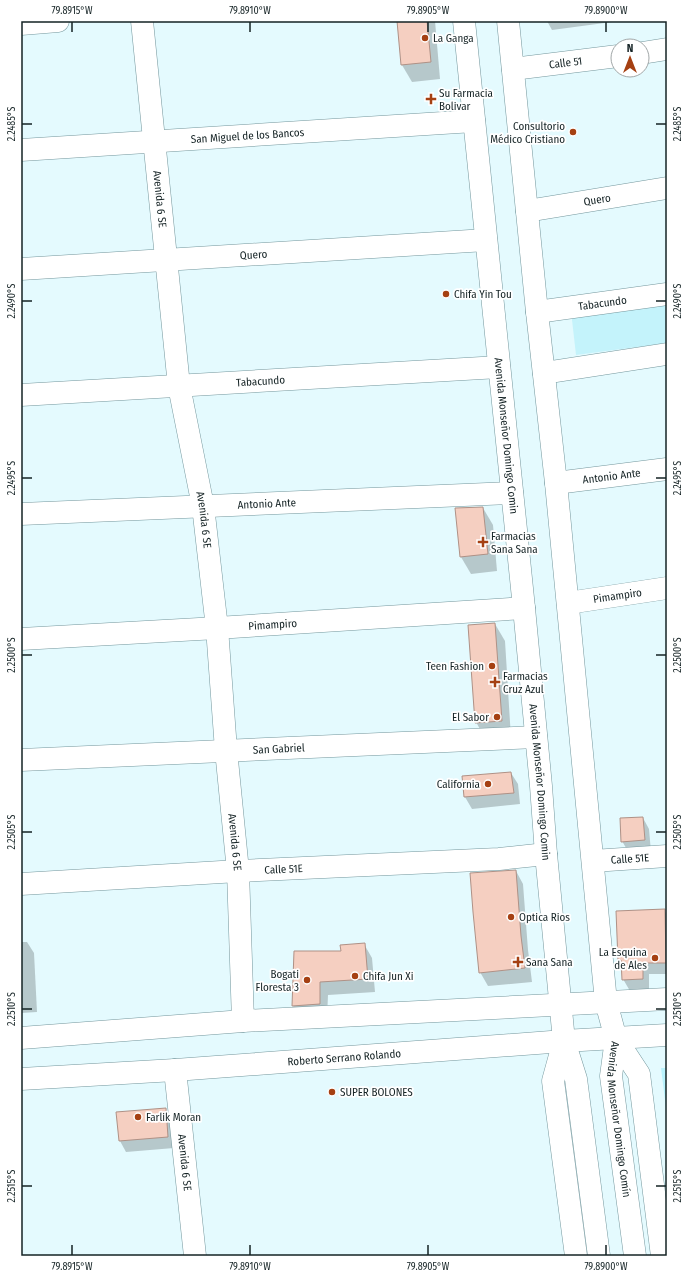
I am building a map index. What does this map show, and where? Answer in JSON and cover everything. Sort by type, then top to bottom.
[{"type":"street","points":[[21,24],[58,21]]},
{"type":"street","name":"Avenida 6 SE","points":[[142,21],[179,386],[203,506],[217,628],[226,750],[238,871],[243,1021]]},
{"type":"street","name":"Avenida Monseñor Domingo Comin","points":[[464,21],[524,608],[564,1041]]},
{"type":"street","points":[[508,21],[568,603],[606,1002],[616,1039]]},
{"type":"street","points":[[650,51],[667,49]]},
{"type":"street","name":"Calle 51","points":[[513,69],[610,57]]},
{"type":"street","name":"San Miguel de los Bancos","points":[[21,150],[474,121]]},
{"type":"street","name":"Quero","points":[[527,211],[667,188]]},
{"type":"street","name":"Quero","points":[[21,269],[486,240]]},
{"type":"street","name":"Tabacundo","points":[[537,312],[667,294]]},
{"type":"street","points":[[544,373],[667,354]]},
{"type":"street","name":"Tabacundo","points":[[21,395],[499,367]]},
{"type":"street","name":"Antonio Ante","points":[[556,483],[667,468]]},
{"type":"street","name":"Antonio Ante","points":[[21,514],[512,493]]},
{"type":"street","name":"Pimampiro","points":[[568,603],[667,588]]},
{"type":"street","name":"Pimampiro","points":[[21,639],[524,608]]},
{"type":"street","name":"San Gabriel","points":[[21,760],[536,736]]},
{"type":"street","name":"Calle 51E","points":[[21,884],[238,871],[499,859],[546,854]]},
{"type":"street","name":"Calle 51E","points":[[593,862],[667,856]]},
{"type":"street","points":[[21,1038],[243,1021],[667,999]]},
{"type":"street","name":"Roberto Serrano Rolando","points":[[21,1079],[175,1070],[564,1041],[667,1035]]},
{"type":"street","name":"Avenida Monseñor Domingo Comín","points":[[616,1039],[612,1076],[635,1256]]},
{"type":"street","name":"Avenida Monseñor Domingo Comín","points":[[616,1039],[639,1074],[662,1256]]},
{"type":"street","points":[[564,1041],[553,1081],[576,1256]]},
{"type":"street","points":[[564,1041],[576,1079],[599,1256]]},
{"type":"street","name":"Avenida 6 SE","points":[[175,1070],[195,1256]]},
{"type":"shaded area","points":[[667,298],[667,343],[576,355],[571,311]]},
{"type":"shaded area","points":[[661,1068],[667,1068],[667,1116]]},
{"type":"building","points":[[397,21],[427,21],[431,62],[401,65]]},
{"type":"building","points":[[483,507],[488,554],[460,557],[455,508]]},
{"type":"building","points":[[495,623],[502,721],[475,723],[468,625]]},
{"type":"building","name":"California","points":[[511,772],[514,793],[464,797],[462,776]]},
{"type":"building","points":[[643,817],[645,840],[621,842],[620,818]]},
{"type":"building","points":[[516,870],[525,968],[479,973],[470,873]]},
{"type":"building","points":[[665,909],[666,963],[643,963],[643,979],[622,980],[621,960],[618,961],[616,911]]},
{"type":"building","points":[[365,943],[368,979],[320,982],[320,1004],[292,1006],[294,951],[341,951],[340,945]]},
{"type":"building","points":[[166,1108],[168,1137],[119,1141],[116,1112]]},
{"type":"place","name":"La Ganga","points":[[425,38]]},
{"type":"place","name":"Su Farmacia Bolivar","points":[[431,99]]},
{"type":"place","name":"Consultorio Médico Cristiano","points":[[573,132]]},
{"type":"place","name":"Chifa Yin Tou","points":[[446,294]]},
{"type":"place","name":"Farmacias Sana Sana","points":[[483,542]]},
{"type":"place","name":"Teen Fashion","points":[[492,666]]},
{"type":"place","name":"Farmacias Cruz Azul","points":[[495,682]]},
{"type":"place","name":"El Sabor","points":[[497,717]]},
{"type":"place","name":"California","points":[[488,784]]},
{"type":"place","name":"Optica Rios","points":[[511,917]]},
{"type":"place","name":"La Esquina de Ales","points":[[655,958]]},
{"type":"place","name":"Sana Sana","points":[[518,962]]},
{"type":"place","name":"Chifa Jun Xi","points":[[355,976]]},
{"type":"place","name":"Bogati Floresta 3","points":[[307,980]]},
{"type":"place","name":"SUPER BOLONES","points":[[332,1092]]},
{"type":"place","name":"Farlik Moran","points":[[138,1117]]}]
